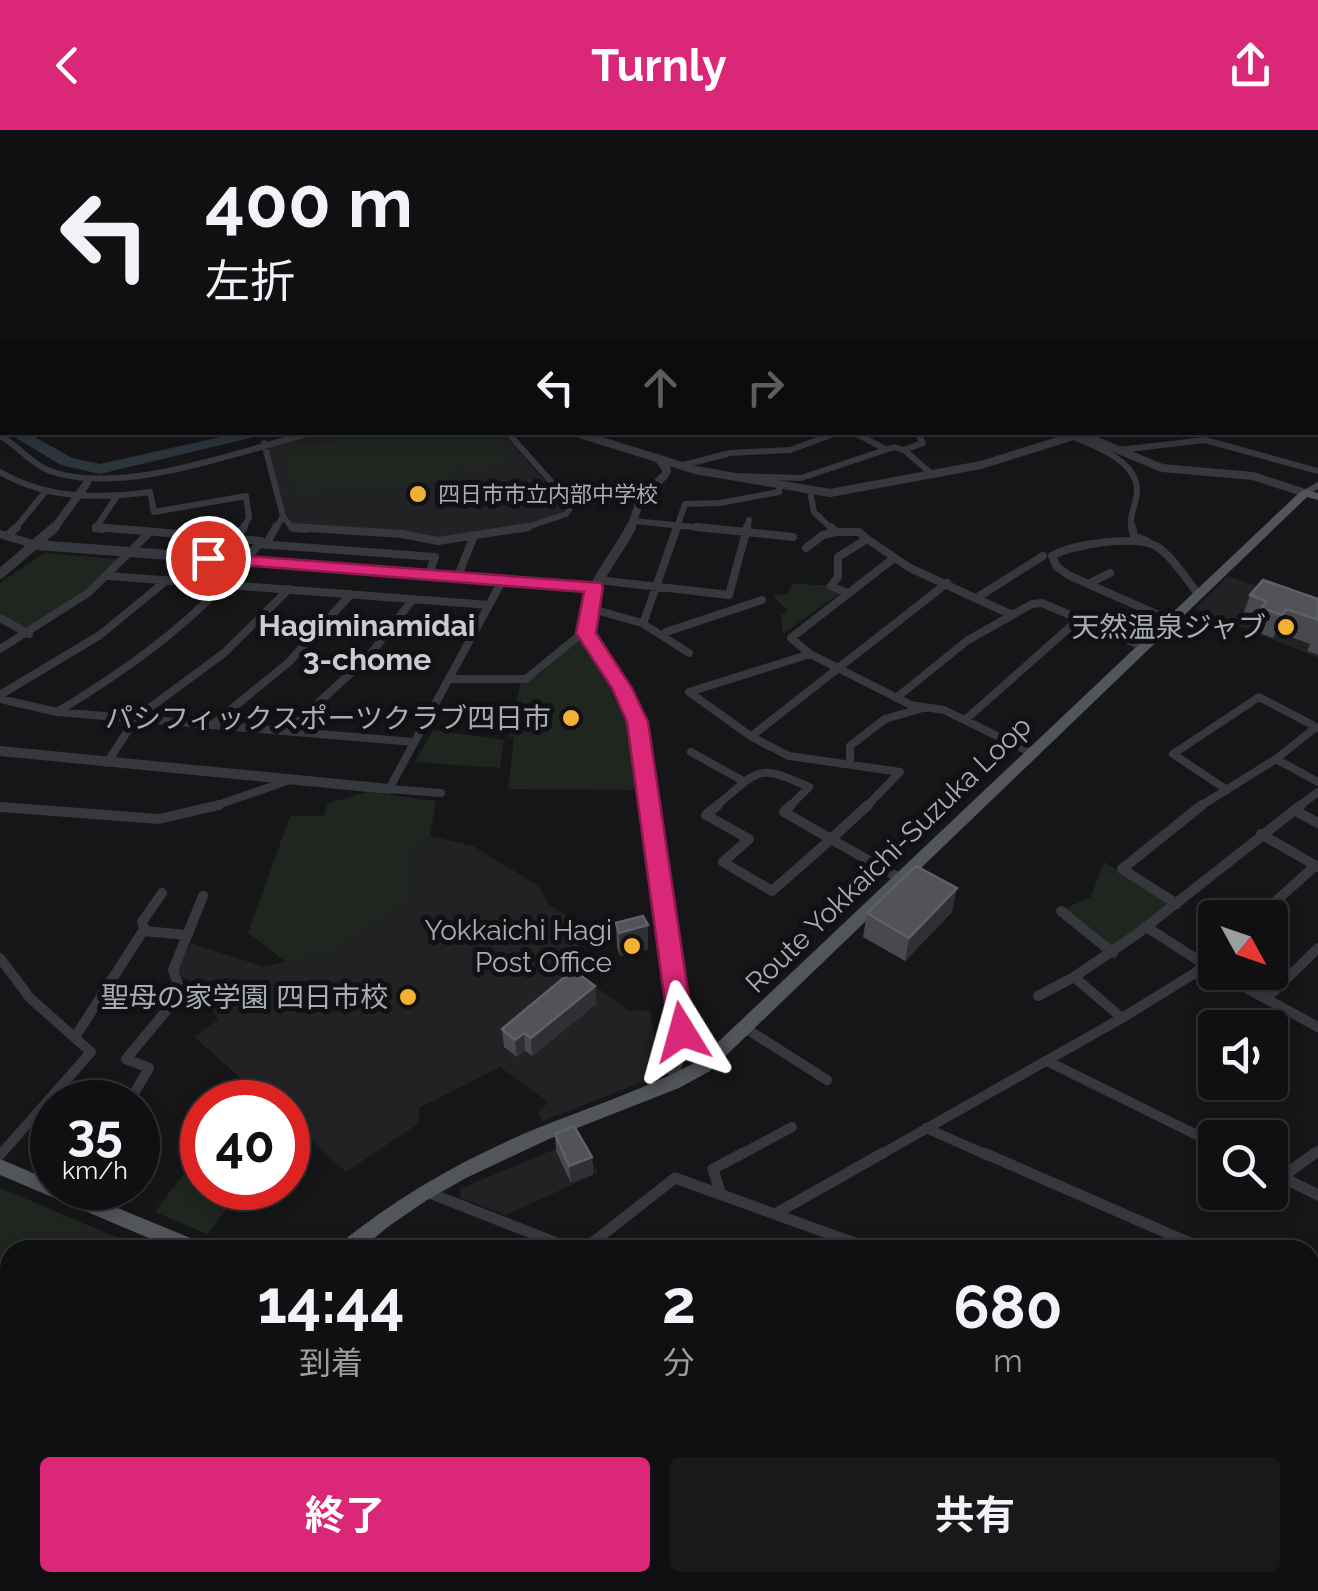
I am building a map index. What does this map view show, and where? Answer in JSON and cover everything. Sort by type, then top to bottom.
[{"type":"main road","name":"Route Yokkaichi-Suzuka Loop","points":[[358,1240],[421,1190],[531,1140],[673,1083],[704,1066],[1199,595],[1314,491]]},
{"type":"main road","points":[[0,1168],[174,1240]]},
{"type":"street","points":[[0,436],[42,466],[82,477],[159,470],[302,435]]},
{"type":"street","points":[[509,435],[572,505]]},
{"type":"street","points":[[583,435],[680,466],[810,491],[850,491],[981,465],[1073,435]]},
{"type":"street","points":[[680,466],[730,452],[790,450],[832,435]]},
{"type":"street","points":[[858,435],[885,449]]},
{"type":"street","points":[[774,483],[808,476],[885,449],[904,450],[924,443],[918,435]]},
{"type":"street","points":[[1078,435],[1109,452],[1133,477],[1137,488],[1130,521],[1134,536],[1158,546],[1199,595]]},
{"type":"street","points":[[1079,435],[1170,470],[1253,476],[1314,491]]},
{"type":"street","points":[[1119,450],[1205,440],[1318,471]]},
{"type":"street","points":[[264,444],[283,516],[293,528],[310,532],[402,534],[438,541],[523,529],[566,514],[572,505],[643,495],[665,479],[686,474],[716,474]]},
{"type":"street","points":[[904,450],[933,475]]},
{"type":"street","points":[[658,458],[667,470],[665,479]]},
{"type":"street","points":[[2,477],[45,492],[78,496],[150,492],[154,512],[246,496],[248,518],[237,540]]},
{"type":"street","points":[[0,574],[37,545],[87,483]]},
{"type":"street","points":[[644,621],[685,504],[736,501],[779,492],[774,483]]},
{"type":"street","points":[[810,491],[814,512],[836,532]]},
{"type":"street","points":[[3,535],[29,514],[45,492]]},
{"type":"street","points":[[643,495],[634,521],[596,583],[586,630],[630,702],[641,736],[682,1032],[673,1083]]},
{"type":"street","points":[[117,496],[95,529],[435,557],[428,576]]},
{"type":"street","points":[[56,712],[149,652],[226,584],[283,516]]},
{"type":"street","points":[[726,608],[749,520]]},
{"type":"street","points":[[634,521],[793,537]]},
{"type":"street","points":[[806,548],[823,535],[859,532],[894,558],[1012,615]]},
{"type":"street","points":[[0,650],[29,634],[109,576],[149,533]]},
{"type":"street","points":[[3,535],[37,545],[133,553],[502,581],[656,586],[729,595]]},
{"type":"street","points":[[458,578],[474,536]]},
{"type":"street","points":[[847,593],[831,586],[838,577],[838,557],[868,540]]},
{"type":"street","points":[[1150,542],[1112,542],[1052,556],[1057,568],[1172,621]]},
{"type":"street","points":[[978,597],[1043,556]]},
{"type":"street","points":[[894,558],[791,634],[791,638],[810,654],[896,698],[965,720],[1034,754]]},
{"type":"street","points":[[1088,584],[1110,573]]},
{"type":"street","points":[[109,576],[489,605]]},
{"type":"street","points":[[0,697],[100,635],[167,580]]},
{"type":"street","points":[[389,788],[502,581]]},
{"type":"street","points":[[753,735],[947,583]]},
{"type":"street","points":[[107,764],[136,718],[224,653],[288,589]]},
{"type":"street","points":[[212,725],[289,662],[350,594]]},
{"type":"street","points":[[288,732],[369,656],[413,599]]},
{"type":"street","points":[[666,632],[762,600]]},
{"type":"street","points":[[896,698],[968,640],[1032,604],[1042,603],[1144,647]]},
{"type":"street","points":[[588,608],[644,621],[666,632],[689,653]]},
{"type":"street","points":[[0,618],[29,634]]},
{"type":"street","points":[[965,720],[1079,619]]},
{"type":"street","points":[[449,678],[526,679],[586,630]]},
{"type":"street","points":[[810,654],[689,692],[707,702],[722,718],[776,750],[828,765],[850,764],[900,772],[894,782],[830,838],[772,891],[723,862],[749,839],[706,815],[758,772],[772,770],[809,787],[784,812],[830,838],[901,879]]},
{"type":"street","points":[[0,697],[56,712],[414,742]]},
{"type":"street","points":[[1178,904],[1122,868],[1317,728],[1259,697],[1174,754],[1227,790]]},
{"type":"street","points":[[850,764],[850,746],[885,719],[926,708]]},
{"type":"street","points":[[0,752],[440,792]]},
{"type":"street","points":[[691,752],[746,782]]},
{"type":"street","points":[[1276,759],[1318,782]]},
{"type":"street","points":[[0,807],[159,820],[192,814],[292,779]]},
{"type":"street","points":[[1038,996],[1074,978],[1148,928],[1318,792]]},
{"type":"street","points":[[1294,810],[1318,823]]},
{"type":"street","points":[[1261,834],[1317,866],[1278,900]]},
{"type":"street","points":[[146,931],[142,922],[162,893]]},
{"type":"street","points":[[142,1080],[149,1068],[126,1059],[181,993],[173,970],[203,896]]},
{"type":"street","points":[[1061,910],[1112,953]]},
{"type":"street","points":[[1148,928],[1198,961]]},
{"type":"street","points":[[146,931],[188,935]]},
{"type":"street","points":[[76,1037],[146,931]]},
{"type":"street","points":[[1266,998],[1318,948]]},
{"type":"street","points":[[0,958],[30,998],[91,1052],[66,1080]]},
{"type":"street","points":[[775,1214],[1122,1018],[1198,969]]},
{"type":"street","points":[[1074,978],[1122,1018]]},
{"type":"street","points":[[1251,990],[1318,1027]]},
{"type":"street","points":[[746,1028],[827,1080]]},
{"type":"street","points":[[1047,1061],[1198,1136]]},
{"type":"street","points":[[0,1155],[30,1121]]},
{"type":"street","points":[[721,1195],[713,1170],[792,1126]]},
{"type":"street","points":[[926,1128],[1183,1240]]},
{"type":"street","points":[[1288,1173],[1318,1151]]},
{"type":"street","points":[[596,1240],[675,1178],[846,1240]]},
{"type":"street","points":[[1288,1180],[1318,1194]]},
{"type":"street","points":[[421,1190],[549,1240]]},
{"type":"shaded area","name":"四日市市立内部中学校","points":[[312,435],[505,435],[565,505],[562,512],[522,527],[441,538],[293,524],[283,508],[267,445]]},
{"type":"shaded area","points":[[392,435],[453,435],[458,470],[434,484],[295,493],[290,470],[279,450],[289,445]]},
{"type":"shaded area","points":[[456,435],[501,435],[505,466],[461,469]]},
{"type":"shaded area","points":[[44,553],[118,559],[86,589],[27,629],[0,615],[0,583]]},
{"type":"shaded area","points":[[1228,576],[1318,608],[1318,658],[1195,608]]},
{"type":"shaded area","points":[[793,584],[826,585],[839,594],[783,634],[781,615],[788,611],[773,596],[787,594]]},
{"type":"shaded area","name":"パシフィックスポーツクラブ四日市","points":[[581,638],[615,693],[628,725],[634,790],[508,789],[514,738],[509,737],[521,681],[536,677]]},
{"type":"shaded area","points":[[433,730],[504,740],[500,768],[415,762]]},
{"type":"shaded area","points":[[368,792],[436,801],[430,836],[406,853],[410,896],[326,952],[286,962],[248,933],[290,816],[324,816],[328,803]]},
{"type":"shaded area","name":"聖母の家学園 四日市校","points":[[430,836],[473,846],[539,886],[548,904],[572,919],[578,931],[580,975],[628,1010],[650,1011],[660,1075],[543,1121],[538,1113],[548,1102],[500,1067],[419,1108],[419,1123],[346,1172],[310,1140],[310,1080],[243,1080],[194,1037],[218,1020],[201,984],[182,977],[177,969],[191,943],[264,967],[326,952],[406,853]]},
{"type":"shaded area","points":[[1104,862],[1167,905],[1111,948],[1064,909],[1091,897]]},
{"type":"shaded area","points":[[579,1139],[598,1173],[506,1215],[461,1198],[460,1189]]},
{"type":"shaded area","points":[[180,1178],[180,1210],[226,1210],[207,1234],[155,1212]]},
{"type":"shaded area","points":[[0,1188],[30,1201],[30,1210],[52,1210],[123,1240],[0,1240]]},
{"type":"building","points":[[1263,580],[1318,599],[1318,620],[1287,609],[1282,615],[1262,608],[1266,601],[1250,595]]},
{"type":"building","points":[[916,866],[957,888],[909,938],[867,913]]},
{"type":"building","points":[[643,916],[648,925],[619,933],[616,923]]},
{"type":"building","points":[[573,970],[595,986],[531,1038],[524,1033],[515,1040],[502,1029]]},
{"type":"building","points":[[574,1126],[592,1157],[569,1166],[555,1134]]},
{"type":"waterway","points":[[19,435],[67,462],[100,469],[253,435]]},
{"type":"place","name":"四日市市立内部中学校","points":[[418,494]]},
{"type":"place","name":"天然温泉ジャブ","points":[[1286,627]]},
{"type":"place","name":"パシフィックスポーツクラブ四日市","points":[[571,718]]},
{"type":"place","name":"Yokkaichi Hagi Post Office","points":[[632,946]]},
{"type":"place","name":"聖母の家学園 四日市校","points":[[408,997]]},
{"type":"district","name":"Hagiminamidai 3-chome","points":[[367,643]]},
{"type":"route","points":[[208,558],[594,587],[586,633],[630,702],[641,736],[682,1032]]}]
